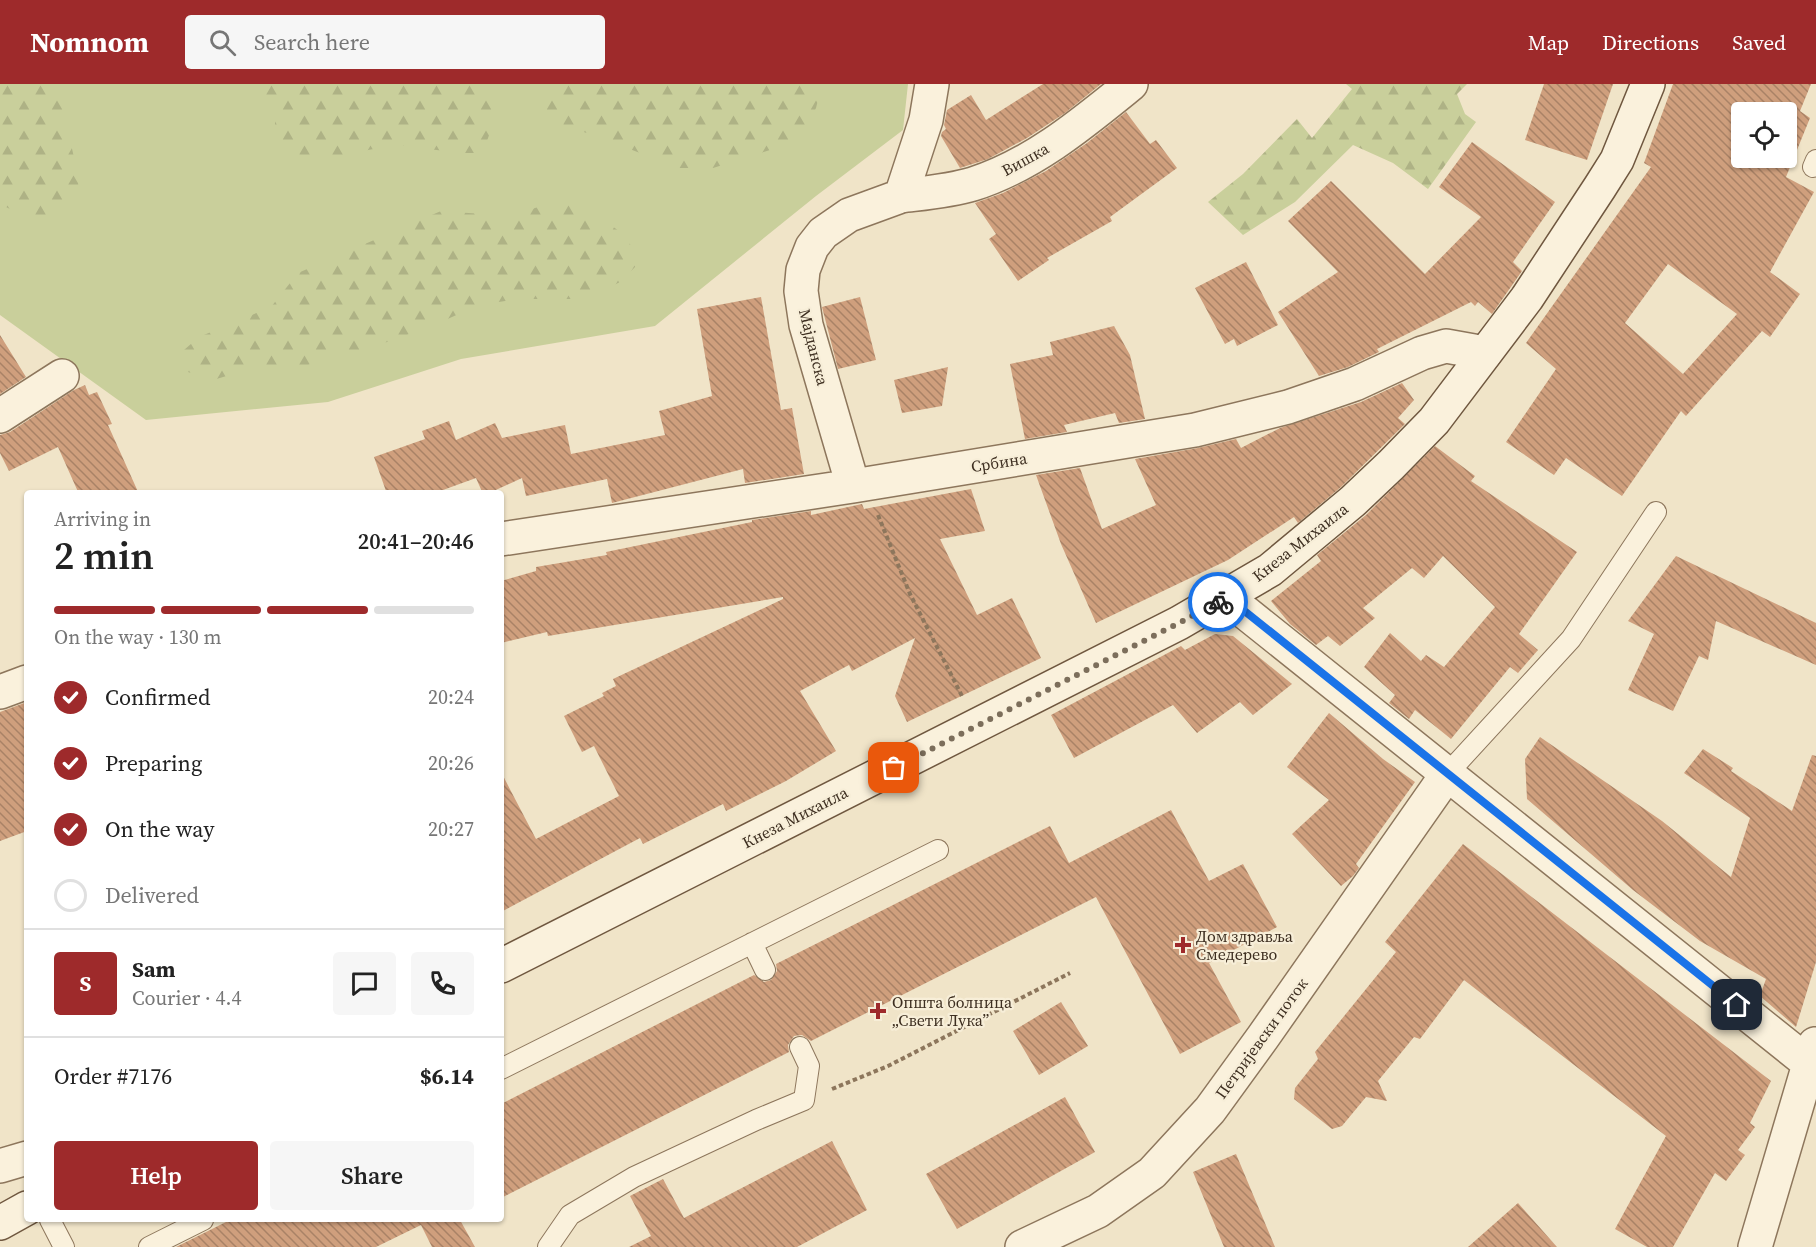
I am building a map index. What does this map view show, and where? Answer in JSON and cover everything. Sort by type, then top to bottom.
[{"type":"street","points":[[901,196],[926,120],[932,84]]},
{"type":"street","name":"Вишка","points":[[901,196],[970,184],[1029,159],[1077,128],[1131,84]]},
{"type":"street","name":"Кнеза Михаила","points":[[504,964],[1179,623],[1270,570],[1391,465],[1434,421],[1527,298],[1617,160],[1648,84]]},
{"type":"street","name":"Мајданска","points":[[859,485],[806,325],[801,291],[803,270],[812,247],[823,233],[849,215],[901,196]]},
{"type":"street","name":"Србина","points":[[504,539],[859,485],[1195,430],[1288,407],[1322,396],[1355,384],[1422,353],[1446,346],[1485,353]]},
{"type":"street","points":[[0,416],[62,376]]},
{"type":"street","points":[[1226,597],[1814,1058],[1755,1247]]},
{"type":"street","points":[[0,692],[24,683]]},
{"type":"street","name":"Петријевски поток","points":[[1022,1247],[1098,1211],[1152,1173],[1210,1110],[1448,773]]},
{"type":"street","points":[[0,1166],[24,1159]]},
{"type":"street","points":[[0,1223],[24,1210]]},
{"type":"lane","points":[[1448,773],[1571,639],[1656,512]]},
{"type":"lane","points":[[504,1067],[938,850]]},
{"type":"lane","points":[[752,943],[765,970]]},
{"type":"lane","points":[[548,1247],[570,1215],[634,1177],[804,1100],[809,1066],[800,1047]]},
{"type":"lane","points":[[51,1222],[64,1247]]},
{"type":"lane","points":[[149,1247],[199,1222]]},
{"type":"path","points":[[859,485],[976,726]]},
{"type":"path","points":[[804,1100],[888,1066],[1070,974]]},
{"type":"green space","points":[[0,84],[908,84],[903,130],[816,196],[655,326],[461,359],[328,402],[146,420],[0,315]]},
{"type":"green space","points":[[0,84],[69,84],[67,123],[77,173],[79,197],[59,218],[28,218],[0,204]]},
{"type":"green space","points":[[245,84],[493,84],[495,111],[492,127],[482,153],[461,153],[396,145],[368,150],[343,160],[316,158],[291,153],[275,138],[275,107]]},
{"type":"green space","points":[[565,84],[822,84],[816,108],[804,132],[786,145],[713,168],[678,168],[550,120],[544,99]]},
{"type":"green space","points":[[1346,84],[1467,84],[1457,94],[1465,114],[1476,122],[1428,189],[1393,163],[1353,145],[1295,202],[1243,235],[1208,202],[1243,174],[1297,119],[1312,138],[1352,89]]},
{"type":"green space","points":[[567,203],[611,225],[626,238],[633,253],[635,267],[620,282],[600,292],[572,299],[519,299],[479,305],[393,340],[363,350],[343,352],[300,368],[262,368],[213,380],[188,372],[184,350],[199,337],[271,307],[298,273],[441,211],[511,216],[544,205]]},
{"type":"building","points":[[1043,84],[1101,84],[1065,113],[1027,138],[988,159],[960,168],[941,136],[946,129],[944,125],[947,110],[971,95],[986,120]]},
{"type":"building","points":[[1544,84],[1613,84],[1587,160],[1525,140]]},
{"type":"building","points":[[1673,84],[1811,84],[1800,111],[1810,118],[1797,150],[1797,102],[1731,102],[1731,168],[1790,168],[1786,177],[1814,192],[1770,272],[1800,294],[1770,337],[1762,331],[1686,416],[1681,411],[1622,496],[1566,458],[1554,475],[1506,442],[1556,369],[1526,343],[1651,167],[1644,163]],"holes":[[[1668,264],[1737,314],[1683,374],[1625,323]]]},
{"type":"building","points":[[1126,112],[1150,144],[1156,140],[1177,168],[1110,217],[1112,221],[1047,258],[1049,260],[1018,281],[989,239],[996,234],[975,203],[1003,193],[1046,171],[1087,143]]},
{"type":"building","points":[[1472,142],[1555,202],[1513,262],[1522,271],[1492,314],[1478,302],[1475,306],[1471,302],[1377,349],[1379,352],[1348,367],[1319,376],[1278,312],[1338,272],[1288,221],[1331,181],[1425,274],[1481,217],[1439,187]]},
{"type":"building","points":[[1246,262],[1278,325],[1237,346],[1234,339],[1225,344],[1195,288]]},
{"type":"building","points":[[761,297],[781,410],[792,408],[804,474],[745,483],[743,469],[612,503],[607,479],[526,496],[522,478],[496,490],[481,490],[476,478],[443,490],[386,490],[374,457],[425,439],[422,431],[449,421],[456,440],[495,423],[502,438],[565,425],[571,454],[665,435],[659,411],[712,396],[697,309]]},
{"type":"building","points":[[860,297],[876,360],[838,369],[822,307]]},
{"type":"building","points":[[1114,326],[1130,355],[1145,419],[1119,423],[1115,413],[1064,425],[1067,432],[1025,439],[1010,364],[1053,355],[1050,342]]},
{"type":"building","points":[[0,335],[26,377],[0,394]]},
{"type":"building","points":[[948,367],[942,406],[902,413],[894,380]]},
{"type":"building","points":[[1402,383],[1414,400],[1398,418],[1405,424],[1341,487],[1298,523],[1294,517],[1228,560],[1096,623],[1061,544],[1036,475],[1080,468],[1102,529],[1156,505],[1135,459],[1236,439],[1241,448],[1280,428],[1361,402]]},
{"type":"building","points":[[85,385],[89,395],[97,392],[112,424],[108,425],[137,490],[77,490],[58,447],[9,471],[0,453],[0,435],[10,432]]},
{"type":"building","points":[[1435,446],[1475,476],[1471,481],[1577,552],[1519,634],[1538,650],[1518,673],[1510,667],[1451,739],[1415,710],[1409,719],[1389,703],[1395,695],[1364,667],[1390,633],[1421,661],[1426,655],[1444,667],[1495,607],[1443,556],[1424,578],[1412,568],[1363,608],[1375,618],[1340,646],[1328,636],[1316,645],[1290,624],[1271,601],[1321,561],[1317,555],[1366,515]]},
{"type":"building","points":[[971,489],[985,531],[940,539],[977,615],[1012,598],[1041,658],[907,722],[895,696],[915,638],[852,671],[849,665],[800,691],[836,751],[786,781],[726,811],[723,804],[643,844],[640,838],[504,910],[504,778],[536,839],[619,796],[594,746],[582,752],[564,716],[604,696],[602,693],[616,686],[613,679],[783,599],[783,597],[548,636],[547,632],[504,642],[504,580],[536,571],[536,567],[607,555],[606,552],[752,522],[752,520],[811,511],[811,515],[862,504],[864,509]]},
{"type":"building","points":[[1676,556],[1816,623],[1816,665],[1716,621],[1708,660],[1699,656],[1673,711],[1628,690],[1654,634],[1628,621]]},
{"type":"building","points":[[1215,634],[1233,636],[1292,684],[1253,715],[1240,702],[1197,733],[1173,705],[1074,758],[1051,715],[1181,646],[1185,650]]},
{"type":"building","points":[[24,703],[24,832],[0,841],[0,712]]},
{"type":"building","points":[[1329,713],[1383,759],[1415,782],[1356,864],[1359,868],[1341,886],[1292,834],[1329,800],[1287,767]]},
{"type":"building","points":[[1540,737],[1662,821],[1731,877],[1750,818],[1684,773],[1703,749],[1733,768],[1731,771],[1792,811],[1812,755],[1816,756],[1816,962],[1796,1027],[1760,996],[1766,979],[1700,941],[1633,890],[1527,799],[1525,759]]},
{"type":"building","points":[[1171,810],[1209,881],[1243,864],[1277,927],[1209,963],[1241,1022],[1180,1054],[1096,897],[811,1041],[802,1035],[794,1036],[788,1045],[789,1052],[504,1196],[504,1102],[754,975],[764,982],[771,980],[777,971],[776,964],[1050,826],[1069,863]]},
{"type":"building","points":[[1463,844],[1771,1081],[1750,1123],[1755,1127],[1738,1150],[1745,1155],[1726,1181],[1715,1173],[1673,1247],[1647,1247],[1615,1229],[1666,1136],[1464,980],[1420,1039],[1414,1037],[1378,1081],[1387,1101],[1366,1097],[1342,1126],[1332,1129],[1294,1099],[1295,1088],[1318,1059],[1315,1052],[1396,952],[1385,942]]},
{"type":"building","points":[[1061,1002],[1088,1046],[1039,1075],[1013,1031]]},
{"type":"building","points":[[1065,1097],[1095,1152],[957,1229],[926,1174]]},
{"type":"building","points":[[832,1141],[867,1210],[797,1247],[629,1247],[651,1236],[630,1196],[663,1179],[684,1218]]},
{"type":"building","points":[[1236,1154],[1275,1247],[1224,1247],[1193,1172]]},
{"type":"building","points":[[1518,1203],[1557,1247],[1468,1247]]},
{"type":"building","points":[[226,1222],[461,1222],[475,1247],[432,1247],[421,1225],[376,1247],[176,1247]]},
{"type":"way so far","points":[[894,768],[1218,602]]},
{"type":"place","name":"Дом здравља Смедерево","points":[[1183,945]]},
{"type":"place","name":"Општа болница „Свети Лука”","points":[[878,1011]]},
{"type":"route","points":[[1218,602],[1226,597],[1237,605],[1737,1005]]}]
